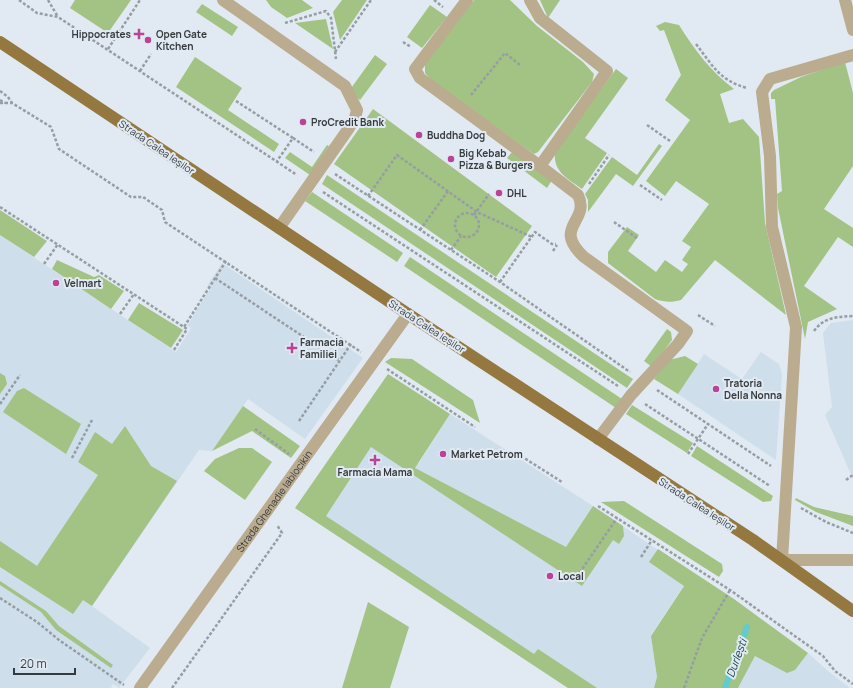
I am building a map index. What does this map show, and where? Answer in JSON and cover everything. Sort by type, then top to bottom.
[{"type":"main road","name":"Strada Calea Ieșilor","points":[[0,42],[408,314],[782,560],[853,611]]},
{"type":"street","points":[[223,0],[346,86],[356,110],[355,118],[311,184],[279,228]]},
{"type":"street","points":[[467,0],[415,70],[420,78],[578,195],[581,208],[572,228],[570,236],[571,243],[584,257],[687,331],[678,344],[631,395],[598,439]]},
{"type":"street","points":[[530,0],[540,18],[607,71],[540,166]]},
{"type":"street","points":[[845,0],[853,30]]},
{"type":"street","points":[[853,55],[770,79],[762,92],[770,156],[772,226],[796,326],[782,560],[853,560]]},
{"type":"street","name":"Strada Ghenadie Iablocikin","points":[[140,688],[302,464],[408,314]]},
{"type":"path","points":[[20,0],[37,13],[58,17],[108,49],[774,488]]},
{"type":"path","points":[[48,0],[58,17]]},
{"type":"path","points":[[108,49],[140,0]]},
{"type":"path","points":[[335,52],[371,0]]},
{"type":"path","points":[[264,28],[326,11],[331,18],[339,82]]},
{"type":"path","points":[[696,44],[719,74],[732,84],[762,92]]},
{"type":"path","points":[[460,108],[505,53],[520,65]]},
{"type":"path","points":[[140,71],[151,54]]},
{"type":"path","points":[[0,91],[8,97],[12,103],[50,127],[59,149],[131,197],[143,197],[162,210],[166,222],[366,355]]},
{"type":"path","points":[[0,100],[5,103]]},
{"type":"path","points":[[236,101],[318,154]]},
{"type":"path","points":[[0,103],[12,103]]},
{"type":"path","points":[[647,125],[670,141]]},
{"type":"path","points":[[277,161],[293,138]]},
{"type":"path","points":[[368,196],[397,155],[477,212],[532,237]]},
{"type":"path","points":[[579,198],[609,155]]},
{"type":"path","points":[[323,166],[500,282],[535,232],[552,244],[571,243]]},
{"type":"path","points":[[640,185],[662,200]]},
{"type":"path","points":[[420,230],[448,191]]},
{"type":"path","points":[[474,215],[489,194]]},
{"type":"path","points":[[0,207],[187,329],[174,350]]},
{"type":"path","points":[[466,212],[474,215],[479,222],[478,230],[472,236],[461,236],[455,226],[456,218],[462,213],[466,212]]},
{"type":"path","points":[[614,222],[637,238]]},
{"type":"path","points":[[451,250],[461,236]]},
{"type":"path","points":[[44,264],[58,244]]},
{"type":"path","points":[[184,327],[226,261]]},
{"type":"path","points":[[215,278],[340,361]]},
{"type":"path","points":[[120,314],[134,294]]},
{"type":"path","points":[[698,315],[716,326]]},
{"type":"path","points":[[814,331],[829,318],[853,316]]},
{"type":"path","points":[[299,421],[351,344]]},
{"type":"path","points":[[386,369],[475,427]]},
{"type":"path","points":[[0,404],[20,375]]},
{"type":"path","points":[[72,458],[92,420]]},
{"type":"path","points":[[688,454],[708,424]]},
{"type":"path","points":[[255,429],[302,464]]},
{"type":"path","points":[[521,456],[562,482]]},
{"type":"path","points":[[846,480],[853,475]]},
{"type":"path","points":[[796,505],[826,522],[853,533]]},
{"type":"path","points":[[598,506],[730,590],[824,656],[835,671],[853,684]]},
{"type":"path","points":[[574,581],[617,518]]},
{"type":"path","points":[[172,688],[282,532],[277,524],[280,521]]},
{"type":"path","points":[[641,557],[652,540]]},
{"type":"path","points":[[684,688],[702,638],[730,590]]},
{"type":"path","points":[[0,598],[37,622],[59,640],[128,688]]},
{"type":"shaded area","points":[[0,235],[176,352],[191,328],[187,326],[211,287],[207,286],[222,263],[363,358],[305,439],[248,399],[212,451],[199,450],[92,606],[150,648],[119,688],[113,684],[111,688],[0,688]]},
{"type":"shaded area","points":[[853,320],[853,479],[825,415],[832,407],[823,333],[831,323]]},
{"type":"shaded area","points":[[761,352],[779,364],[782,374],[776,460],[678,394],[704,354],[742,379]]},
{"type":"shaded area","points":[[450,414],[593,506],[692,573],[651,635],[657,677],[654,688],[568,688],[295,508],[339,495],[371,447],[419,463]]},
{"type":"shaded area","points":[[808,653],[850,688],[738,688],[755,656],[795,670]]},
{"type":"green space","points":[[75,0],[131,0],[108,33],[70,8]]},
{"type":"green space","points":[[266,0],[302,0],[313,8],[287,18],[271,7]]},
{"type":"green space","points":[[342,0],[367,0],[340,40],[333,12]]},
{"type":"green space","points":[[474,0],[510,0],[537,26],[583,62],[594,74],[592,82],[538,152],[534,154],[432,81],[425,73],[425,63]]},
{"type":"green space","points":[[540,0],[560,0],[548,18]]},
{"type":"green space","points":[[202,4],[238,27],[232,36],[196,12]]},
{"type":"green space","points":[[430,5],[447,17],[422,48],[407,37]]},
{"type":"green space","points":[[326,19],[333,49],[295,23]]},
{"type":"green space","points":[[665,22],[679,25],[704,60],[734,89],[720,94],[729,123],[743,119],[759,137],[765,223],[786,315],[715,260],[681,300],[671,302],[655,299],[608,263],[608,252],[627,227],[639,235],[628,251],[656,272],[665,260],[682,272],[688,264],[682,260],[691,247],[682,241],[709,204],[676,181],[665,196],[646,181],[690,120],[665,100],[681,75],[664,30],[660,31],[656,26]]},
{"type":"green space","points":[[375,55],[387,64],[360,100],[349,91]]},
{"type":"green space","points":[[195,57],[242,88],[228,110],[279,144],[274,152],[176,87]]},
{"type":"green space","points":[[845,62],[853,93],[853,166],[824,209],[853,228],[853,247],[838,237],[804,286],[837,309],[808,322],[805,339],[778,208],[777,194],[782,191],[775,99],[771,99],[771,93],[774,90],[801,77]]},
{"type":"green space","points":[[616,69],[628,78],[585,138],[607,153],[582,189],[566,178],[559,170],[556,165],[555,152]]},
{"type":"green space","points":[[373,109],[532,226],[496,277],[334,164]]},
{"type":"green space","points":[[659,144],[662,146],[633,186],[616,174],[588,212],[588,200],[585,194],[612,157],[637,175]]},
{"type":"green space","points":[[327,145],[329,146],[310,175],[285,158],[290,152],[312,167]]},
{"type":"green space","points":[[513,151],[552,180],[547,188],[507,158]]},
{"type":"green space","points":[[327,175],[633,379],[627,388],[322,184]]},
{"type":"green space","points":[[312,192],[403,253],[397,262],[305,201]]},
{"type":"green space","points":[[0,210],[47,241],[34,257],[0,235]]},
{"type":"green space","points":[[410,257],[622,399],[616,408],[404,266]]},
{"type":"green space","points":[[57,260],[94,277],[99,275],[124,291],[111,309],[52,269]]},
{"type":"green space","points":[[139,303],[183,330],[171,348],[128,320]]},
{"type":"green space","points":[[667,329],[671,332],[672,340],[652,367],[644,361]]},
{"type":"green space","points":[[685,356],[698,364],[678,394],[654,379],[669,360]]},
{"type":"green space","points":[[391,358],[412,359],[473,400],[480,423],[385,362]]},
{"type":"green space","points":[[0,373],[5,376],[7,384],[0,394]]},
{"type":"green space","points":[[388,374],[450,414],[415,468],[566,547],[593,506],[623,526],[624,536],[619,544],[613,540],[582,586],[371,447],[326,516],[534,654],[538,649],[597,688],[568,688],[295,508]]},
{"type":"green space","points":[[24,388],[81,424],[66,454],[3,412],[17,391]]},
{"type":"green space","points":[[632,405],[693,443],[687,453],[626,414]]},
{"type":"green space","points":[[243,406],[300,446],[291,458],[252,431],[212,451]]},
{"type":"green space","points":[[125,426],[151,466],[177,481],[92,606],[83,600],[73,614],[0,567],[0,541],[37,566],[98,475],[78,462],[95,432],[112,444]]},
{"type":"green space","points":[[697,446],[773,496],[771,501],[763,502],[691,456]]},
{"type":"green space","points":[[239,448],[252,448],[272,462],[245,500],[204,471],[215,459]]},
{"type":"green space","points":[[796,498],[814,507],[853,516],[853,526],[816,512],[795,500]]},
{"type":"green space","points":[[624,501],[722,564],[723,571],[719,577],[601,502]]},
{"type":"green space","points":[[658,549],[734,599],[808,653],[795,670],[787,673],[755,656],[738,688],[654,688],[657,677],[651,636],[684,586],[649,562]]},
{"type":"green space","points":[[0,581],[46,611],[59,626],[113,665],[111,668],[56,630],[41,612],[0,585]]},
{"type":"green space","points":[[368,602],[409,627],[390,688],[342,688]]},
{"type":"waterway","name":"Durlești","points":[[725,688],[747,627]]},
{"type":"place","name":"Hippocrates","points":[[139,34]]},
{"type":"place","name":"Open Gate Kitchen","points":[[148,40]]},
{"type":"place","name":"ProCredit Bank","points":[[303,122]]},
{"type":"place","name":"Buddha Dog","points":[[419,135]]},
{"type":"place","name":"Big Kebab Pizza & Burgers","points":[[451,159]]},
{"type":"place","name":"DHL","points":[[499,193]]},
{"type":"place","name":"Velmart","points":[[56,283]]},
{"type":"place","name":"Farmacia Familiei","points":[[292,348]]},
{"type":"place","name":"Tratoria Della Nonna","points":[[716,389]]},
{"type":"place","name":"Market Petrom","points":[[443,454]]},
{"type":"place","name":"Farmacia Mama","points":[[375,460]]},
{"type":"place","name":"Local","points":[[550,576]]}]
